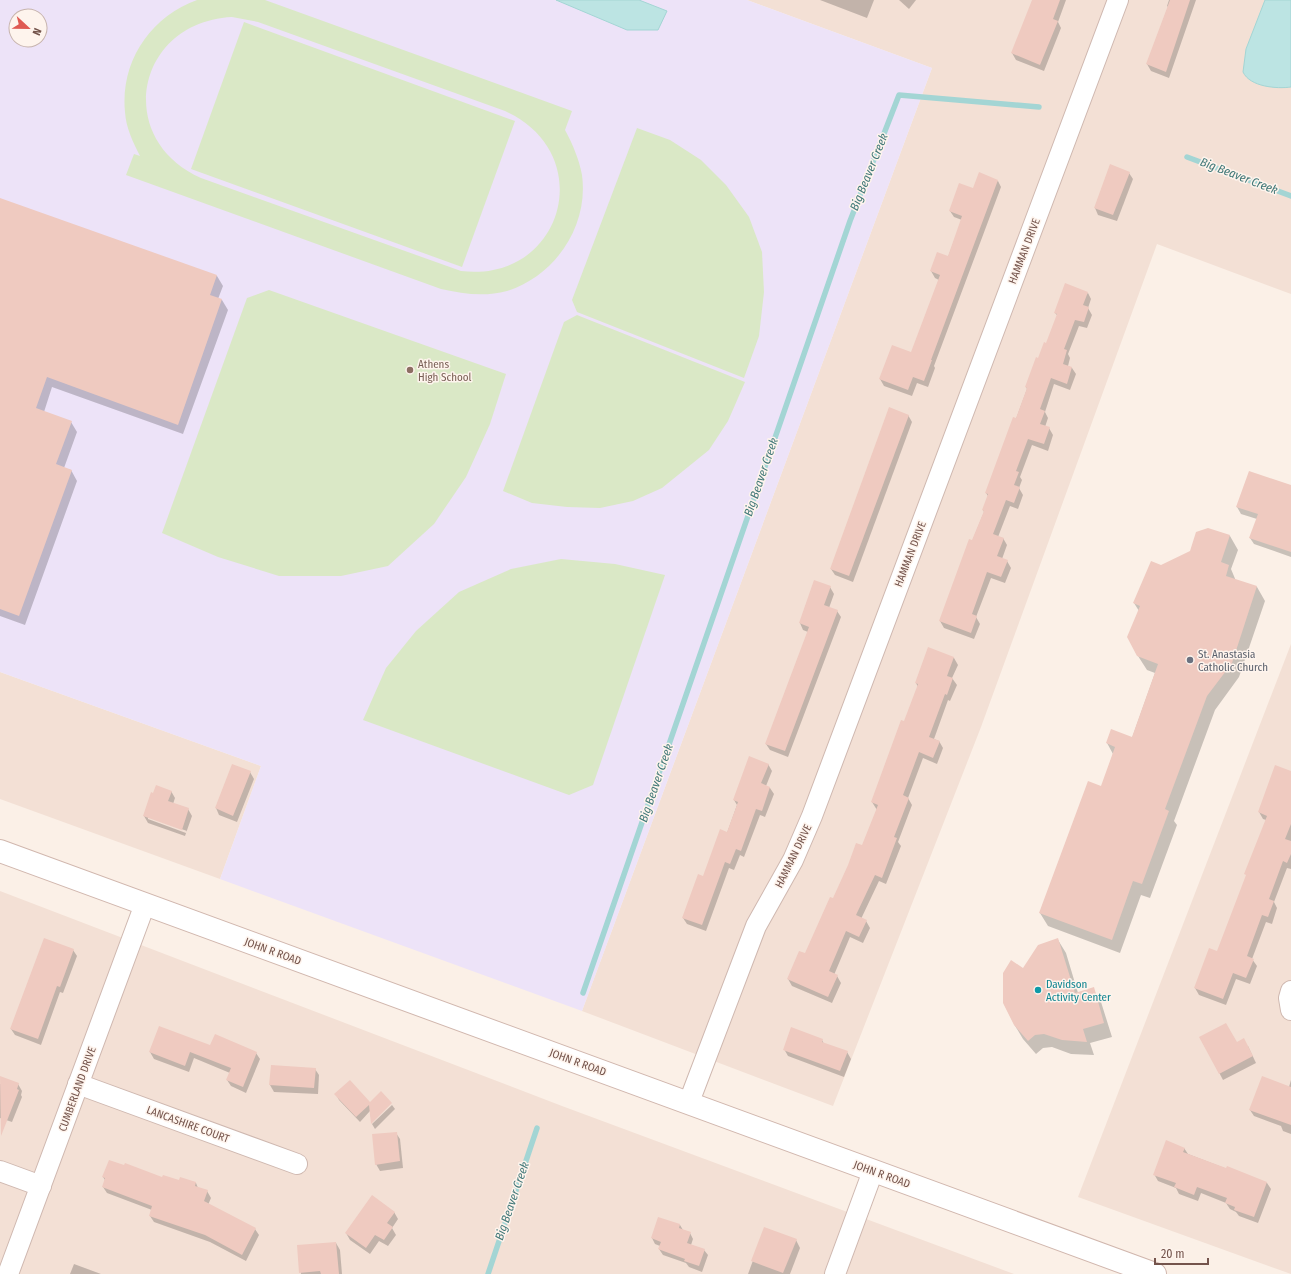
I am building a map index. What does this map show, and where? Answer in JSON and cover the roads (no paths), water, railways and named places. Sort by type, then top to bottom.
[{"type":"main road","name":"JOHN R ROAD","points":[[0,851],[689,1102],[1155,1274]]},
{"type":"street","name":"HAMMAN DRIVE","points":[[689,1102],[756,926],[803,841],[1118,0]]},
{"type":"street","name":"CUMBERLAND DRIVE","points":[[8,1274],[144,904]]},
{"type":"street","points":[[1291,991],[1289,998],[1291,1010]]},
{"type":"street","name":"LANCASHIRE COURT","points":[[78,1084],[297,1164]]},
{"type":"street","points":[[0,1171],[41,1186]]},
{"type":"street","points":[[836,1274],[873,1171]]},
{"type":"water","points":[[556,0],[639,0],[667,11],[658,30],[627,30]]},
{"type":"water","points":[[1265,0],[1291,0],[1291,87],[1279,88],[1264,86],[1251,81],[1243,72],[1246,49]]},
{"type":"waterway","name":"Big Beaver Creek","points":[[583,993],[850,221],[899,95],[1039,107]]},
{"type":"waterway","name":"Big Beaver Creek","points":[[1187,157],[1291,196]]},
{"type":"waterway","name":"Big Beaver Creek","points":[[488,1274],[537,1128]]},
{"type":"place","name":"Athens High School","points":[[410,370]]},
{"type":"place","name":"St. Anastasia Catholic Church","points":[[1190,660]]},
{"type":"place","name":"Davidson Activity Center","points":[[1038,990]]}]
